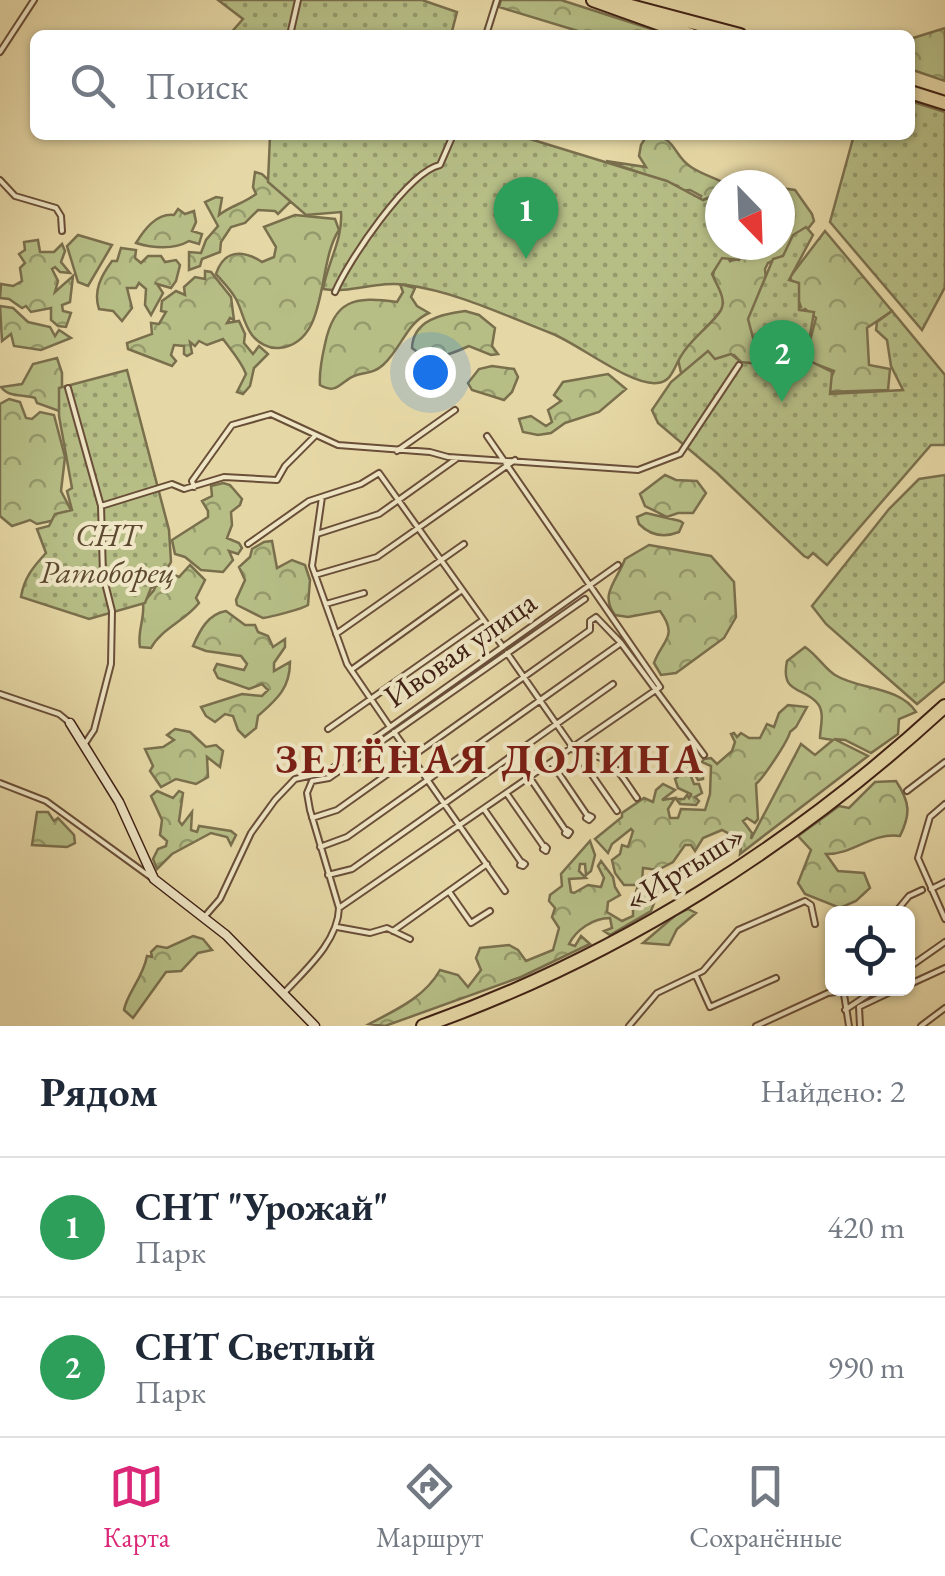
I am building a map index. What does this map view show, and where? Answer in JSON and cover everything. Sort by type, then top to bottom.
[{"type":"highway","points":[[593,0],[688,30]]},
{"type":"highway","points":[[608,0],[688,30]]},
{"type":"highway","points":[[915,94],[945,103]]},
{"type":"highway","name":"«Иртыш»","points":[[423,1026],[565,967],[694,897],[818,812],[896,751],[945,706]]},
{"type":"street","points":[[0,52],[34,0]]},
{"type":"street","points":[[291,30],[298,0]]},
{"type":"street","points":[[488,30],[497,0]]},
{"type":"street","points":[[335,292],[345,268],[410,186],[440,165],[451,140]]},
{"type":"street","points":[[0,180],[15,196],[56,208],[62,216],[62,231]]},
{"type":"street","points":[[194,487],[192,481],[212,450],[237,422],[271,414],[338,445],[638,470],[674,456],[686,446],[739,365]]},
{"type":"street","points":[[68,388],[101,506],[103,575],[112,610],[106,690],[94,730],[84,745]]},
{"type":"street","points":[[397,451],[454,410]]},
{"type":"street","points":[[101,506],[172,484],[184,489],[224,477],[277,480],[285,466],[315,436]]},
{"type":"street","points":[[339,908],[660,687],[486,436]]},
{"type":"street","points":[[316,534],[372,518],[458,457]]},
{"type":"street","points":[[316,575],[374,559],[515,460]]},
{"type":"street","points":[[248,544],[314,499],[361,484],[379,473],[617,811]]},
{"type":"street","points":[[322,497],[312,561],[351,670],[505,891]]},
{"type":"street","points":[[314,499],[321,506]]},
{"type":"street","points":[[336,634],[464,544]]},
{"type":"street","name":"Ивовая улица","points":[[505,650],[618,565]]},
{"type":"street","points":[[351,670],[462,590]]},
{"type":"street","points":[[326,604],[364,593]]},
{"type":"street","name":"Ивовая улица","points":[[312,818],[307,791],[314,779],[329,778],[505,650],[584,598]]},
{"type":"street","points":[[283,994],[337,927],[339,908],[312,818],[336,810],[590,630],[590,620],[598,617],[621,643],[704,754]]},
{"type":"street","points":[[328,729],[483,620]]},
{"type":"street","points":[[320,846],[345,838],[621,643]]},
{"type":"street","points":[[328,875],[352,868],[613,684]]},
{"type":"street","points":[[0,694],[59,714],[70,723],[119,802],[154,879]]},
{"type":"street","name":"Ивовая улица","points":[[204,918],[220,900],[251,833],[294,779],[328,772],[392,730]]},
{"type":"street","points":[[579,757],[595,754],[605,759],[637,798]]},
{"type":"street","points":[[551,762],[587,815]]},
{"type":"street","points":[[908,791],[945,762]]},
{"type":"street","points":[[530,778],[566,831]]},
{"type":"street","points":[[0,783],[46,801],[154,879],[226,935],[315,1026]]},
{"type":"street","points":[[506,794],[544,846]]},
{"type":"street","points":[[945,804],[930,817],[918,858],[945,919]]},
{"type":"street","points":[[484,810],[521,862]]},
{"type":"street","points":[[392,930],[487,864]]},
{"type":"street","points":[[931,889],[945,882]]},
{"type":"street","points":[[901,906],[922,890]]},
{"type":"street","points":[[449,891],[471,923],[490,911]]},
{"type":"street","points":[[629,1026],[657,993],[696,976],[710,965],[738,930],[806,901],[815,924]]},
{"type":"street","points":[[337,927],[370,933],[382,928],[410,939]]},
{"type":"street","points":[[915,963],[945,942]]},
{"type":"street","points":[[915,982],[945,968]]},
{"type":"street","points":[[696,976],[710,1008],[776,978]]},
{"type":"street","points":[[756,1026],[825,994]]},
{"type":"street","points":[[844,996],[848,1026]]},
{"type":"street","points":[[845,1010],[866,996]]},
{"type":"street","points":[[860,1026],[860,1006],[882,996]]},
{"type":"street","points":[[921,1026],[945,1008]]},
{"type":"green space","points":[[218,0],[422,0],[457,12],[452,30],[233,30],[243,19]]},
{"type":"green space","points":[[501,0],[561,0],[654,30],[575,30],[499,7]]},
{"type":"green space","points":[[945,28],[945,81],[915,71],[915,37]]},
{"type":"green space","points":[[915,103],[945,112],[945,287],[922,330],[830,222],[853,140],[915,140]]},
{"type":"green space","points":[[270,140],[533,140],[667,181],[705,199],[705,260],[721,260],[712,274],[723,301],[717,316],[685,349],[669,377],[662,382],[646,382],[553,334],[444,293],[396,284],[323,289],[340,232],[341,212],[306,215],[268,182]]},
{"type":"green space","points":[[644,140],[666,140],[685,162],[705,174],[705,224],[698,201],[701,196],[690,190],[677,191],[678,186],[606,161],[646,167],[639,156]]},
{"type":"green space","points":[[255,172],[293,203],[278,214],[258,210],[245,223],[231,227],[221,242],[220,252],[189,270],[189,252],[201,253],[218,226],[205,202],[222,198],[219,215],[256,194]]},
{"type":"green space","points":[[795,190],[812,214],[814,221],[795,245]]},
{"type":"green space","points":[[178,209],[185,214],[194,211],[196,222],[192,231],[202,234],[199,244],[189,241],[163,247],[136,243],[151,223],[174,215]]},
{"type":"green space","points":[[295,215],[335,219],[339,230],[307,332],[295,343],[271,348],[252,335],[236,299],[216,274],[224,260],[234,254],[262,262],[274,257],[276,247],[264,227]]},
{"type":"green space","points":[[806,227],[813,235],[789,280],[799,283],[799,310],[814,312],[806,359],[832,372],[830,394],[903,390],[891,366],[887,340],[876,330],[877,322],[892,311],[945,375],[945,445],[931,445],[827,565],[813,553],[808,558],[804,556],[658,423],[652,410],[671,382],[708,351],[715,359],[731,354],[741,362],[760,364],[748,319],[773,260],[795,260],[795,234]]},
{"type":"green space","points":[[825,231],[892,311],[867,328],[869,365],[890,369],[888,390],[825,392],[834,371],[805,360],[816,318],[805,309],[793,309],[801,307],[790,277]]},
{"type":"green space","points":[[78,235],[112,245],[88,286],[78,282],[67,246]]},
{"type":"green space","points":[[38,240],[40,252],[54,252],[62,244],[65,251],[61,262],[70,273],[52,269],[58,281],[55,292],[73,276],[70,302],[62,305],[63,311],[71,313],[66,327],[51,320],[51,308],[31,312],[26,306],[22,308],[0,298],[1,284],[13,286],[22,281],[20,268],[25,263],[19,254],[25,250],[24,242]]},
{"type":"green space","points":[[121,248],[136,250],[135,258],[141,263],[148,256],[161,256],[165,262],[176,260],[180,265],[171,288],[157,284],[163,293],[151,315],[145,305],[146,289],[139,283],[136,288],[127,288],[132,308],[122,321],[113,311],[99,309],[99,284],[112,261],[117,261]]},
{"type":"green space","points":[[716,260],[774,260],[765,269],[774,365],[744,365],[734,355],[682,377],[677,355],[723,303],[713,275]]},
{"type":"green space","points":[[205,271],[211,272],[231,297],[234,320],[230,318],[227,323],[239,321],[244,343],[253,354],[259,346],[268,354],[254,368],[250,386],[243,394],[237,392],[246,374],[223,339],[207,345],[199,341],[195,346],[190,342],[192,353],[187,356],[184,346],[174,345],[171,355],[176,361],[172,366],[128,349],[127,343],[152,334],[151,323],[159,324],[166,312],[161,311],[162,301],[176,291],[185,295],[184,287],[195,277],[205,279]]},
{"type":"green space","points":[[400,284],[415,288],[411,297],[429,313],[415,323],[379,368],[354,376],[335,388],[320,385],[329,329],[340,310],[358,301],[397,302],[403,292]]},
{"type":"green space","points":[[0,306],[13,308],[28,322],[50,327],[55,336],[59,330],[71,338],[41,350],[14,346],[11,334],[2,341]]},
{"type":"green space","points":[[465,311],[479,315],[495,328],[492,346],[498,354],[469,346],[433,357],[412,348],[417,331],[430,320]]},
{"type":"green space","points":[[57,358],[62,373],[62,412],[1,387],[22,384],[33,364]]},
{"type":"green space","points":[[479,369],[514,369],[518,377],[504,400],[472,390],[468,383]]},
{"type":"green space","name":"СНТ Ратоборец","points":[[127,370],[169,530],[171,562],[145,603],[89,619],[21,597],[30,573],[46,553],[37,529],[49,526],[55,514],[72,510],[59,388]]},
{"type":"green space","points":[[608,374],[626,389],[599,412],[565,423],[551,433],[523,432],[519,419],[531,416],[546,426],[552,422],[548,410],[561,401],[554,395],[563,382]]},
{"type":"green space","points":[[9,399],[20,402],[26,418],[32,419],[40,412],[54,415],[65,457],[61,491],[71,510],[65,518],[37,524],[30,520],[12,526],[0,516],[0,404]]},
{"type":"green space","points":[[665,475],[697,481],[706,493],[693,513],[667,517],[645,506],[640,494]]},
{"type":"green space","points":[[945,475],[945,681],[917,704],[826,624],[812,606],[889,509],[919,479]]},
{"type":"green space","points":[[223,483],[242,499],[231,512],[227,538],[242,548],[238,554],[229,551],[233,560],[223,572],[201,570],[175,554],[172,540],[208,517],[202,501],[212,496],[211,486]]},
{"type":"green space","points":[[646,513],[683,523],[679,532],[658,534],[639,524],[637,517]]},
{"type":"green space","points":[[272,541],[277,568],[292,560],[305,565],[310,580],[308,605],[263,618],[237,605],[245,580],[239,567],[250,557],[252,549]]},
{"type":"green space","points":[[649,545],[711,556],[734,582],[736,617],[724,638],[676,673],[661,675],[654,663],[669,633],[660,611],[628,617],[615,615],[609,600],[625,559]]},
{"type":"green space","points":[[190,565],[205,580],[196,598],[199,603],[151,648],[140,647],[143,603],[159,576],[165,571],[179,577]]},
{"type":"green space","points":[[226,611],[245,625],[255,625],[258,632],[268,636],[273,647],[285,639],[274,671],[290,662],[285,687],[245,737],[233,716],[225,714],[215,722],[201,707],[242,694],[262,696],[268,690],[262,684],[249,689],[218,678],[214,670],[217,664],[244,670],[247,664],[241,656],[193,646],[209,619]]},
{"type":"green space","points":[[805,647],[835,675],[900,697],[916,712],[899,719],[898,734],[871,753],[834,739],[868,756],[740,854],[742,841],[722,830],[703,838],[695,851],[691,845],[685,845],[673,862],[658,870],[643,868],[642,882],[658,893],[651,911],[610,935],[604,931],[612,928],[610,918],[597,920],[569,944],[575,946],[581,936],[590,944],[521,977],[385,1026],[369,1024],[418,995],[440,970],[458,975],[468,987],[481,970],[476,958],[480,948],[509,945],[526,961],[553,950],[559,928],[552,917],[555,908],[549,901],[550,895],[562,886],[561,874],[590,841],[595,855],[591,871],[586,875],[585,864],[580,864],[579,871],[586,878],[569,879],[571,892],[588,885],[601,887],[601,861],[620,895],[608,902],[607,912],[622,921],[633,916],[638,885],[624,885],[612,860],[620,854],[622,845],[628,847],[633,831],[612,844],[608,853],[595,839],[644,798],[653,802],[656,790],[663,784],[675,790],[662,800],[675,798],[668,809],[670,818],[678,818],[681,809],[705,810],[711,766],[702,762],[704,759],[711,758],[717,764],[732,751],[735,742],[731,734],[760,738],[767,724],[774,727],[779,713],[788,705],[807,707],[756,784],[758,819],[755,823],[747,818],[743,821],[752,833],[751,839],[801,744],[815,755],[833,740],[820,738],[822,716],[818,704],[787,680],[787,661]]},
{"type":"green space","points":[[175,729],[190,732],[206,747],[216,745],[223,751],[220,767],[207,757],[208,777],[196,784],[176,779],[161,787],[150,771],[153,766],[145,749],[163,747],[174,740],[167,735]]},
{"type":"green space","points":[[690,767],[703,774],[703,779],[698,780],[694,773],[690,774],[702,793],[695,797],[699,801],[696,805],[680,804],[676,799],[687,795],[689,798],[691,794],[678,788],[675,779]]},
{"type":"green space","points":[[896,781],[904,795],[906,821],[900,836],[880,837],[826,854],[838,871],[864,873],[870,888],[845,906],[805,894],[798,883],[811,850],[798,836],[839,806],[849,808],[875,782]]},
{"type":"green space","points":[[157,791],[173,798],[179,791],[183,793],[179,821],[182,825],[192,812],[191,830],[197,832],[199,826],[231,831],[236,835],[231,845],[227,837],[211,833],[172,854],[157,869],[153,859],[167,841],[160,835],[162,820],[151,796]]},
{"type":"green space","points":[[37,812],[48,812],[54,821],[58,818],[74,835],[75,843],[67,847],[32,845]]},
{"type":"green space","points":[[688,909],[696,913],[677,929],[669,945],[643,943],[677,914]]},
{"type":"green space","points":[[193,936],[203,939],[212,950],[198,953],[181,971],[166,972],[133,1018],[124,1010],[147,956],[152,957],[157,946],[167,948]]},
{"type":"place","name":"СНТ \"Урожай\"","points":[[526,259]]},
{"type":"place","name":"СНТ Светлый","points":[[782,402]]},
{"type":"district","name":"ЗЕЛЁНАЯ ДОЛИНА","points":[[490,758]]}]
